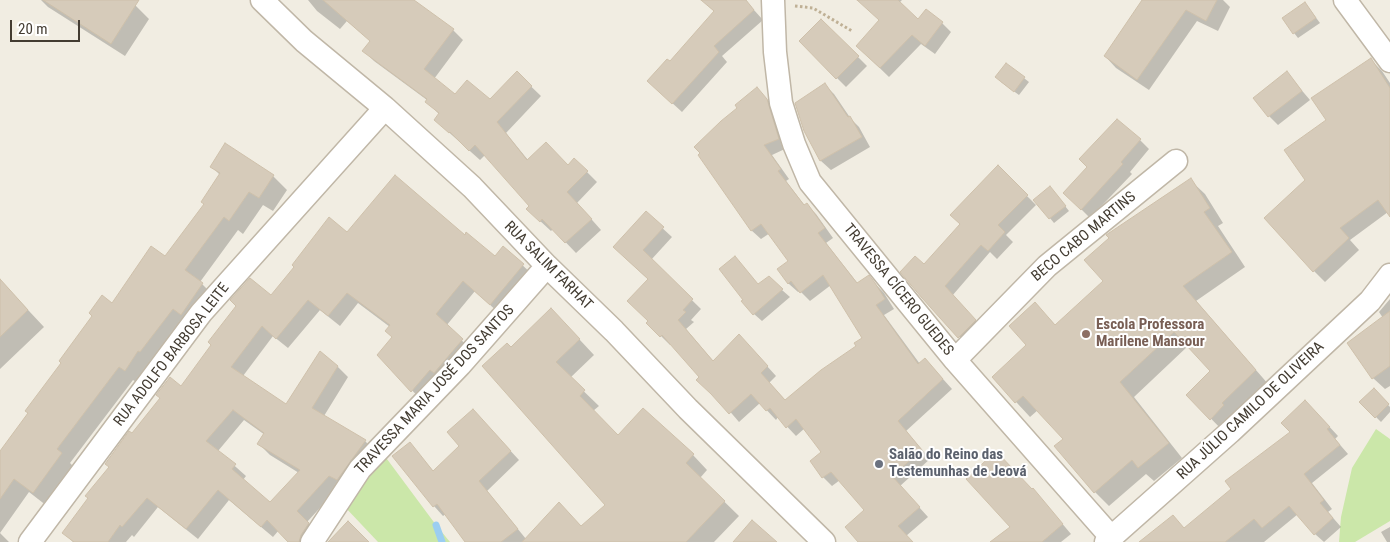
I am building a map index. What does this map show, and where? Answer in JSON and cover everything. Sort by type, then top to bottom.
[{"type":"street","name":"RUA SALIM FARHAT","points":[[262,0],[304,40],[385,108],[472,187],[688,409],[824,542]]},
{"type":"street","points":[[1345,0],[1390,61]]},
{"type":"street","name":"TRAVESSA CÍCERO GUEDES","points":[[773,2],[775,52],[781,103],[794,144],[810,182],[955,360],[1109,540]]},
{"type":"street","name":"RUA ADOLFO BARBOSA LEITE","points":[[30,542],[201,313],[385,108]]},
{"type":"street","name":"BECO CABO MARTINS","points":[[955,360],[1047,266],[1176,161]]},
{"type":"street","name":"TRAVESSA MARIA JOSÉ DOS SANTOS","points":[[312,542],[360,469],[460,364],[547,266]]},
{"type":"street","name":"RUA JÚLIO CAMILO DE OLIVEIRA","points":[[1109,540],[1230,432],[1370,301],[1390,275]]},
{"type":"path","points":[[773,2],[813,8],[852,31]]},
{"type":"green space","points":[[1376,429],[1390,439],[1390,521],[1355,542],[1339,542],[1341,517],[1352,468]]},
{"type":"green space","points":[[384,455],[450,542],[378,542],[344,506]]},
{"type":"building","points":[[43,0],[139,0],[111,44]]},
{"type":"building","points":[[323,0],[414,0],[454,29],[424,69],[455,94],[467,80],[490,99],[517,71],[532,86],[497,122],[527,160],[546,142],[568,165],[574,158],[588,171],[567,192],[592,219],[565,243],[542,219],[540,222],[526,209],[529,206],[475,145],[469,151],[450,132],[434,120],[439,113],[425,102],[427,99],[362,51],[370,41]]},
{"type":"building","points":[[701,0],[746,0],[754,10],[714,46],[719,52],[672,104],[647,81],[667,59],[670,61],[714,11]]},
{"type":"building","points":[[857,0],[898,0],[918,19],[926,9],[943,22],[925,46],[912,35],[880,68],[856,46],[879,20]]},
{"type":"building","points":[[1142,0],[1217,0],[1206,21],[1186,10],[1137,80],[1104,56]]},
{"type":"building","points":[[1305,2],[1316,18],[1293,34],[1282,18]]},
{"type":"building","points":[[821,19],[859,56],[836,79],[799,41]]},
{"type":"building","points":[[1371,58],[1390,88],[1390,217],[1378,200],[1340,228],[1349,238],[1313,272],[1264,218],[1305,180],[1284,150],[1326,120],[1311,98]]},
{"type":"building","points":[[1006,63],[1025,77],[1014,92],[995,77]]},
{"type":"building","points":[[1287,71],[1302,91],[1268,117],[1253,98]]},
{"type":"building","points":[[825,83],[848,117],[850,116],[862,137],[820,161],[804,131],[795,103]]},
{"type":"building","points":[[757,87],[767,99],[779,139],[764,145],[781,169],[778,171],[804,205],[807,203],[825,228],[818,233],[857,283],[869,275],[875,283],[885,299],[876,305],[918,364],[925,358],[943,379],[898,421],[922,450],[892,476],[920,507],[898,526],[913,542],[858,542],[845,527],[864,510],[831,472],[822,478],[810,461],[821,452],[796,419],[786,428],[770,408],[766,411],[751,394],[729,414],[696,380],[699,377],[662,335],[660,337],[646,323],[648,321],[627,301],[648,279],[613,247],[646,211],[664,227],[643,250],[693,299],[683,310],[686,312],[678,320],[713,361],[739,334],[768,366],[761,373],[785,400],[821,370],[856,346],[854,343],[862,338],[823,275],[800,293],[791,281],[788,284],[777,269],[788,261],[761,224],[751,231],[698,155],[700,153],[694,147],[737,108],[735,105]]},
{"type":"building","points":[[1117,119],[1141,139],[1121,162],[1123,164],[1081,210],[1063,193],[1087,167],[1079,159]]},
{"type":"building","points":[[225,143],[274,175],[259,198],[249,192],[229,221],[224,217],[185,270],[203,283],[181,315],[173,309],[140,352],[138,351],[125,371],[119,367],[57,449],[62,453],[33,493],[14,479],[0,499],[0,451],[28,413],[25,411],[61,363],[59,361],[92,316],[89,313],[102,295],[112,303],[151,246],[165,256],[204,204],[201,202],[220,173],[210,167]]},
{"type":"building","points":[[998,165],[1028,195],[998,225],[1005,232],[988,251],[981,245],[945,286],[976,320],[958,338],[900,272],[915,256],[924,264],[960,224],[950,215]]},
{"type":"building","points":[[395,175],[465,235],[466,232],[495,256],[503,246],[524,264],[490,305],[463,281],[436,314],[463,339],[434,373],[430,370],[411,392],[377,355],[392,337],[385,331],[390,325],[347,293],[328,316],[308,300],[276,339],[262,326],[231,367],[286,404],[320,351],[338,366],[312,408],[366,440],[337,480],[329,476],[297,511],[309,523],[299,542],[288,542],[267,520],[261,527],[218,490],[186,529],[147,498],[122,527],[120,525],[108,542],[74,542],[62,533],[88,498],[85,496],[109,467],[105,464],[129,431],[132,433],[160,398],[156,395],[170,377],[181,386],[211,345],[208,342],[236,306],[230,300],[250,278],[271,295],[294,267],[292,265],[329,217],[347,232]],"holes":[[[233,410],[264,433],[257,444],[300,470],[270,502],[232,469],[236,464],[206,441]]]},
{"type":"building","points":[[1191,178],[1210,208],[1204,212],[1232,252],[1183,286],[1256,370],[1222,403],[1224,405],[1210,420],[1186,395],[1210,371],[1174,332],[1120,382],[1169,443],[1138,468],[1132,460],[1094,493],[1054,446],[1063,439],[1023,396],[1015,403],[992,377],[1026,345],[1009,326],[1035,302],[1055,325],[1103,281],[1084,260],[1109,238],[1106,235]]},
{"type":"building","points":[[1050,186],[1066,206],[1049,219],[1033,200]]},
{"type":"building","points":[[735,256],[758,284],[769,276],[783,289],[753,315],[719,269]]},
{"type":"building","points":[[0,279],[28,310],[0,337]]},
{"type":"building","points":[[551,308],[580,339],[556,362],[585,390],[580,396],[618,435],[643,408],[694,454],[686,463],[725,501],[686,542],[522,542],[559,502],[581,526],[605,505],[482,366],[507,343],[511,347]]},
{"type":"building","points":[[1390,311],[1390,366],[1372,379],[1347,343]]},
{"type":"building","points":[[1374,388],[1389,404],[1375,418],[1359,402]]},
{"type":"building","points":[[1305,400],[1330,427],[1327,429],[1340,445],[1304,474],[1324,500],[1320,503],[1333,518],[1314,535],[1289,506],[1262,528],[1254,519],[1225,542],[1139,542],[1173,515],[1184,528],[1231,489],[1225,481],[1290,432],[1281,423]]},
{"type":"building","points":[[473,409],[511,451],[479,481],[518,529],[501,542],[465,542],[437,504],[433,507],[392,456],[410,442],[433,471],[459,446],[447,432]]},
{"type":"building","points":[[996,451],[1033,488],[1063,524],[1042,542],[990,542],[1010,527],[966,479]]},
{"type":"building","points":[[752,520],[777,542],[733,542]]},
{"type":"building","points":[[348,521],[369,542],[328,542]]},
{"type":"waterway","points":[[436,525],[442,542]]},
{"type":"place","name":"Escola Professora Marilene Mansour","points":[[1086,334]]},
{"type":"place","name":"Salão do Reino das Testemunhas de Jeová","points":[[879,464]]}]
